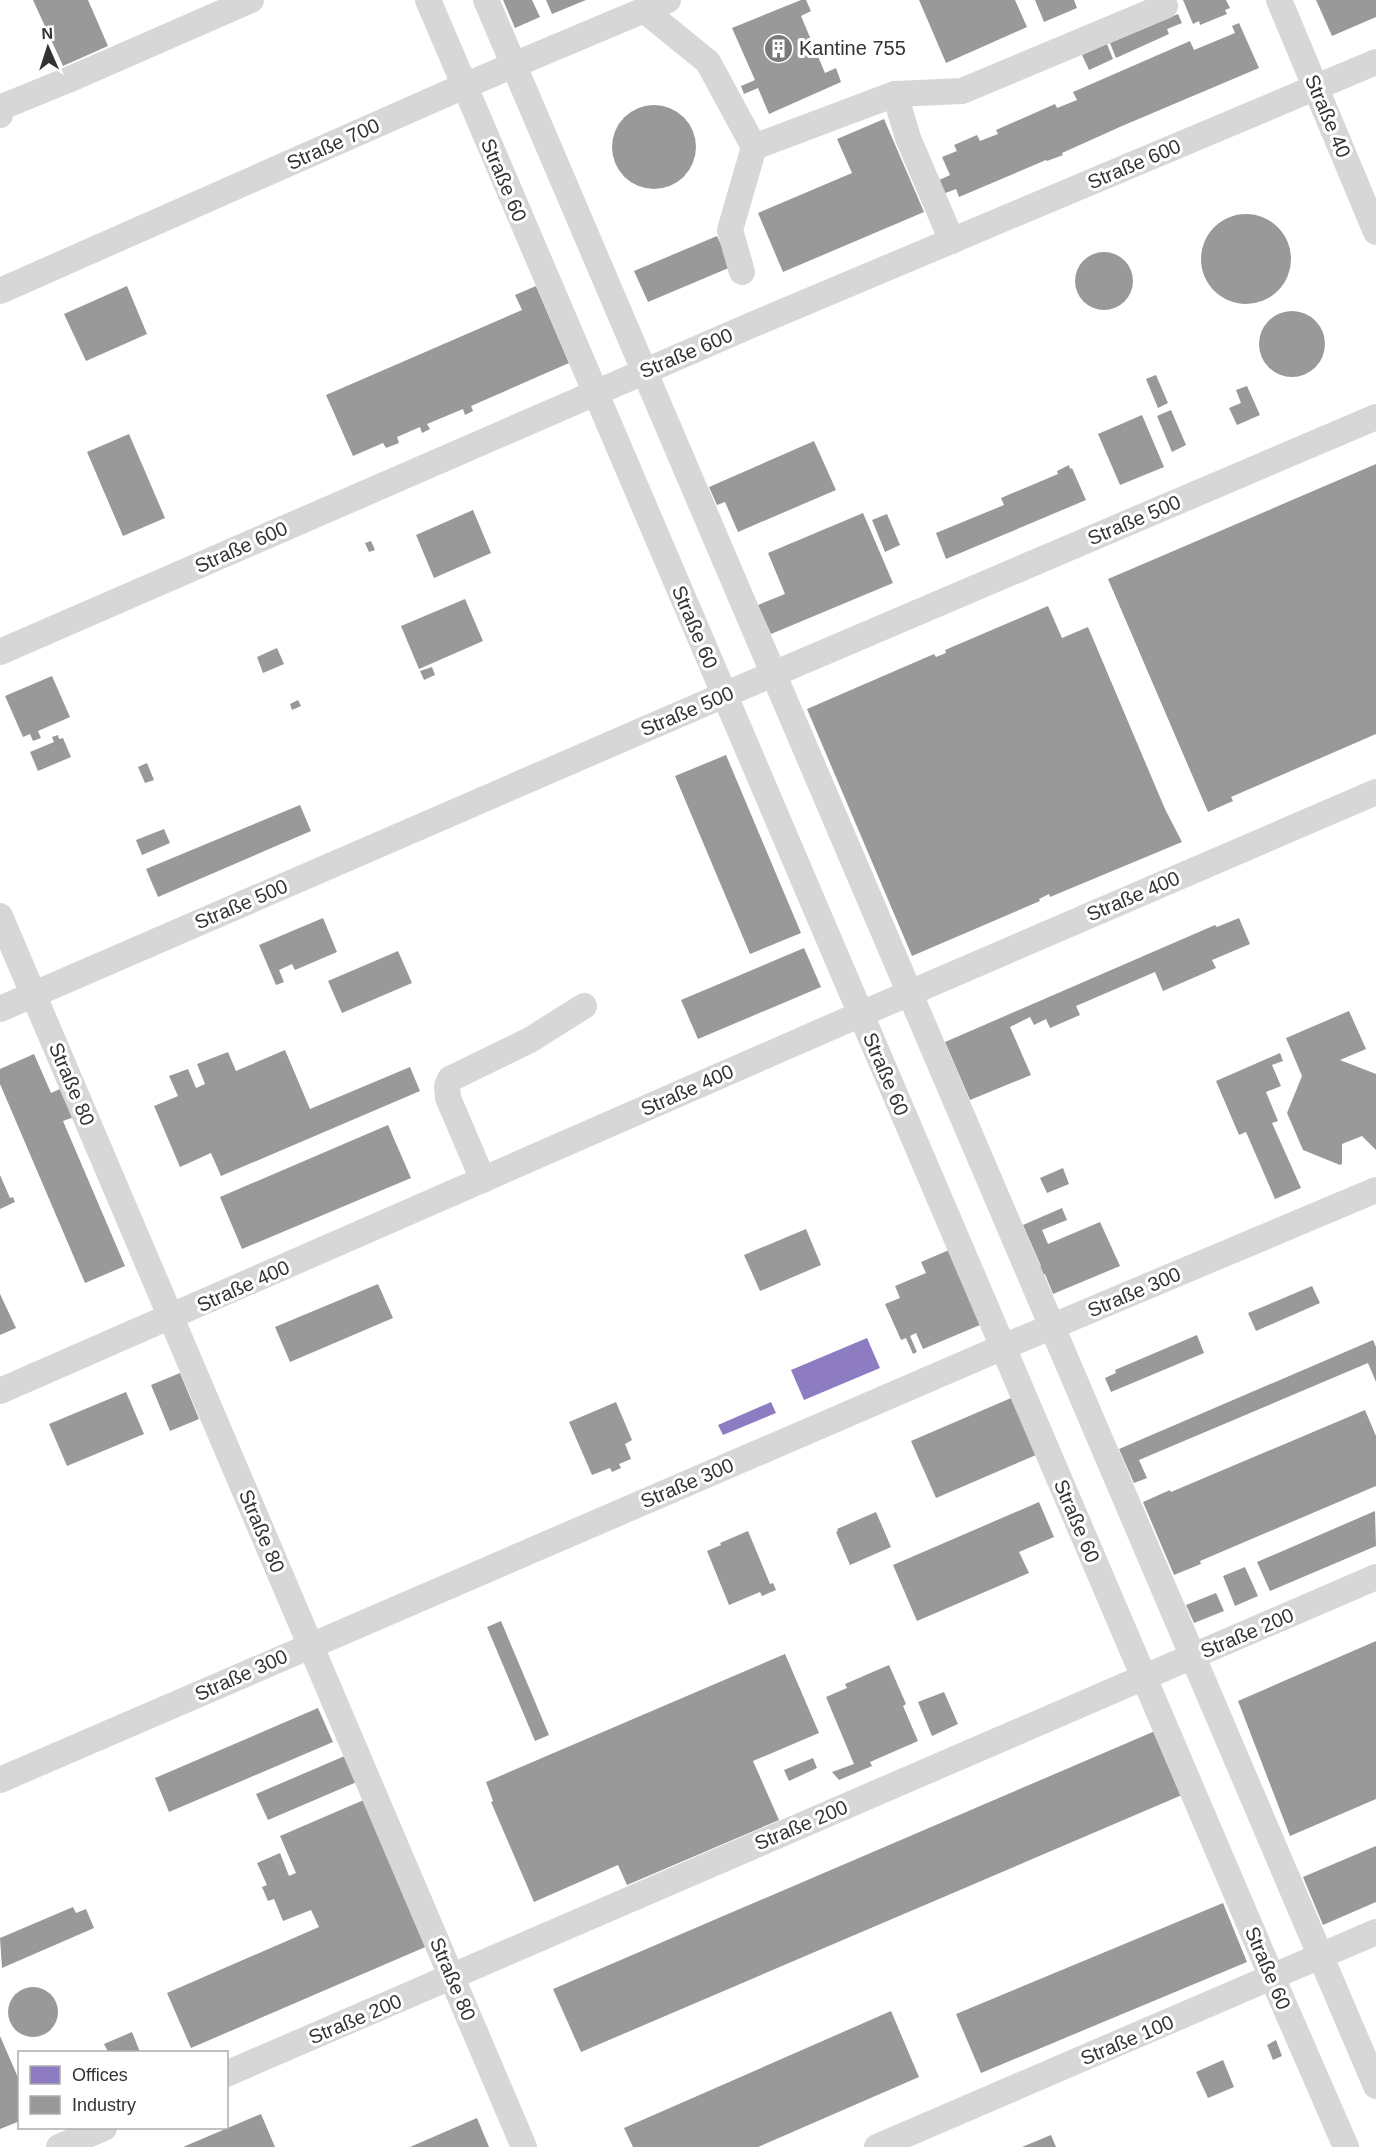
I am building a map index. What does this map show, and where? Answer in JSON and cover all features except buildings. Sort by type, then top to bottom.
[{"type":"street","points":[[1,108],[251,0]]},
{"type":"street","name":"Straße 60","points":[[428,0],[1143,1677],[1346,2147]]},
{"type":"street","points":[[486,0],[1376,2086]]},
{"type":"street","name":"Straße 700","points":[[0,291],[464,86],[668,0]]},
{"type":"street","name":"Straße 40","points":[[1279,0],[1376,232]]},
{"type":"street","points":[[754,147],[895,94],[962,91],[1165,6]]},
{"type":"street","points":[[644,10],[708,62],[754,147],[730,230],[742,272]]},
{"type":"street","name":"Straße 600","points":[[0,652],[596,392],[1376,62]]},
{"type":"street","points":[[895,94],[908,138],[952,241]]},
{"type":"street","name":"Straße 500","points":[[0,1009],[724,695],[1376,417]]},
{"type":"street","name":"Straße 400","points":[[0,1391],[909,993],[1376,792]]},
{"type":"street","name":"Straße 80","points":[[0,916],[524,2147]]},
{"type":"street","points":[[483,1180],[448,1098],[447,1086],[450,1079],[530,1040],[584,1006]]},
{"type":"street","name":"Straße 300","points":[[0,1780],[1003,1347],[1376,1190]]},
{"type":"street","name":"Straße 200","points":[[228,2073],[1376,1577]]},
{"type":"street","name":"Straße 100","points":[[877,2147],[1376,1932]]},
{"type":"street","points":[[59,2147],[100,2129]]},
{"type":"place","name":"Kantine 755","points":[[778,48]]}]
